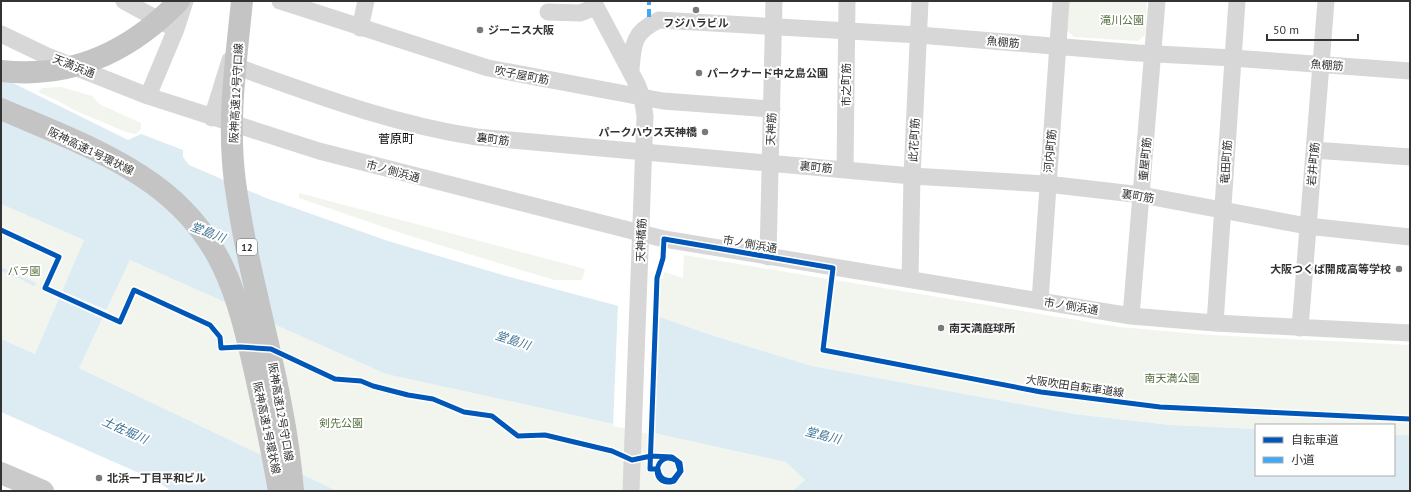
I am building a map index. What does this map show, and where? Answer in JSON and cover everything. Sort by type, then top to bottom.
[{"type":"highway","points":[[1,71],[48,70],[88,62],[108,55],[146,31],[179,1]]},
{"type":"highway","name":"阪神高速12号守口線","points":[[242,1],[232,113],[235,181],[245,239],[279,397],[293,491]]},
{"type":"highway","name":"阪神高速1号環状線","points":[[1,109],[107,157],[141,176],[188,213],[208,238],[229,278],[239,306],[259,390],[279,491]]},
{"type":"main road","points":[[1,473],[43,491]]},
{"type":"street","points":[[124,1],[176,29]]},
{"type":"street","points":[[148,96],[176,29],[185,1]]},
{"type":"street","points":[[212,118],[249,1]]},
{"type":"street","name":"吹子屋町筋","points":[[280,1],[488,68],[642,98],[663,101],[772,109]]},
{"type":"street","points":[[360,28],[366,1]]},
{"type":"street","name":"天神筋","points":[[768,257],[774,1]]},
{"type":"street","name":"市之町筋","points":[[845,170],[847,1]]},
{"type":"street","name":"此花町筋","points":[[910,279],[912,176],[920,1]]},
{"type":"street","name":"河内町筋","points":[[1040,301],[1061,1]]},
{"type":"street","name":"壷屋町筋","points":[[1131,316],[1142,195],[1156,1]]},
{"type":"street","name":"竜田町筋","points":[[1216,323],[1237,1]]},
{"type":"street","name":"岩井町筋","points":[[1300,328],[1326,1]]},
{"type":"street","points":[[548,12],[580,13],[594,4]]},
{"type":"street","name":"天神橋筋","points":[[594,4],[631,70],[642,98],[646,116],[631,491]]},
{"type":"street","name":"魚棚筋","points":[[631,70],[634,42],[638,35],[649,24],[659,20],[774,26],[846,32],[919,35],[1058,46],[1153,47],[1233,58],[1410,71]]},
{"type":"street","name":"天満浜通","points":[[1,34],[47,56],[148,96]]},
{"type":"street","name":"裏町筋","points":[[229,64],[365,112],[446,133],[517,142],[769,164],[912,176],[1047,184],[1142,195],[1307,226],[1410,237]]},
{"type":"street","name":"市ノ側浜通","points":[[148,96],[212,118],[327,153],[664,239],[1131,316],[1216,323],[1410,333]]},
{"type":"street","points":[[1314,150],[1410,157]]},
{"type":"green space","name":"滝川公園","points":[[1069,1],[1147,1],[1145,35],[1138,41],[1074,37],[1067,30]]},
{"type":"green space","points":[[61,87],[92,96],[99,104],[141,123],[141,129],[136,134],[126,132],[74,110],[38,92],[42,88]]},
{"type":"green space","points":[[299,193],[585,269],[582,280],[554,280],[407,235],[299,198]]},
{"type":"green space","name":"バラ園","points":[[1,204],[84,240],[35,354],[1,339]]},
{"type":"green space","name":"南天満公園","points":[[684,255],[1119,327],[1210,335],[1410,345],[1410,435],[1395,435],[1395,424],[1255,424],[1255,429],[1171,425],[1074,414],[812,366],[711,335],[660,317],[660,278],[663,279],[664,272],[683,278]]},
{"type":"green space","name":"剣先公園","points":[[130,260],[386,374],[786,462],[805,480],[792,491],[337,491],[79,368]]},
{"type":"water","points":[[1,77],[128,140],[141,134],[183,150],[183,157],[189,165],[266,198],[388,241],[506,276],[660,317],[711,335],[812,366],[1074,414],[1171,425],[1255,429],[1255,476],[1395,476],[1395,435],[1410,435],[1410,491],[792,491],[805,480],[786,462],[386,374],[130,260],[79,368],[337,491],[171,491],[157,481],[1,412],[1,339],[35,354],[84,240],[1,204]]},
{"type":"pier","points":[[60,290],[108,311],[104,319],[57,298]]},
{"type":"pier","points":[[618,304],[659,315],[654,435],[613,426]]},
{"type":"waterway","points":[[1,269],[12,274]]},
{"type":"waterway","points":[[13,274],[22,278]]},
{"type":"waterway","points":[[30,282],[34,284]]},
{"type":"marked path","points":[[649,1],[649,17]]},
{"type":"cycle path","name":"大阪吹田自転車道線","points":[[1,230],[59,257],[45,288],[120,322],[134,290],[210,325],[220,337],[221,348],[240,347],[271,349],[335,379],[361,381],[373,386],[408,395],[433,399],[464,412],[492,416],[518,436],[545,435],[612,451],[632,460],[651,456],[672,457],[680,463],[681,471],[674,481],[666,482],[660,479],[658,474],[658,469],[660,463],[664,459],[669,458],[677,461],[680,471],[673,480],[663,479],[658,469],[650,469],[657,278],[663,258],[664,239],[833,268],[823,350],[1041,392],[1160,407],[1410,419]]},
{"type":"place","name":"フジハラビル","points":[[696,10]]},
{"type":"place","name":"ジーニス大阪","points":[[480,30]]},
{"type":"place","name":"パークナード中之島公園","points":[[699,73]]},
{"type":"place","name":"パークハウス天神橋","points":[[705,132]]},
{"type":"place","name":"大阪つくば開成高等学校","points":[[1399,269]]},
{"type":"place","name":"南天満庭球所","points":[[941,328]]},
{"type":"place","name":"北浜一丁目平和ビル","points":[[99,478]]},
{"type":"district","name":"菅原町","points":[[396,138]]},
{"type":"water label","name":"堂島川","points":[[208,232]]},
{"type":"water label","name":"堂島川","points":[[513,340]]},
{"type":"water label","name":"土佐堀川","points":[[125,430]]},
{"type":"water label","name":"堂島川","points":[[823,435]]}]
